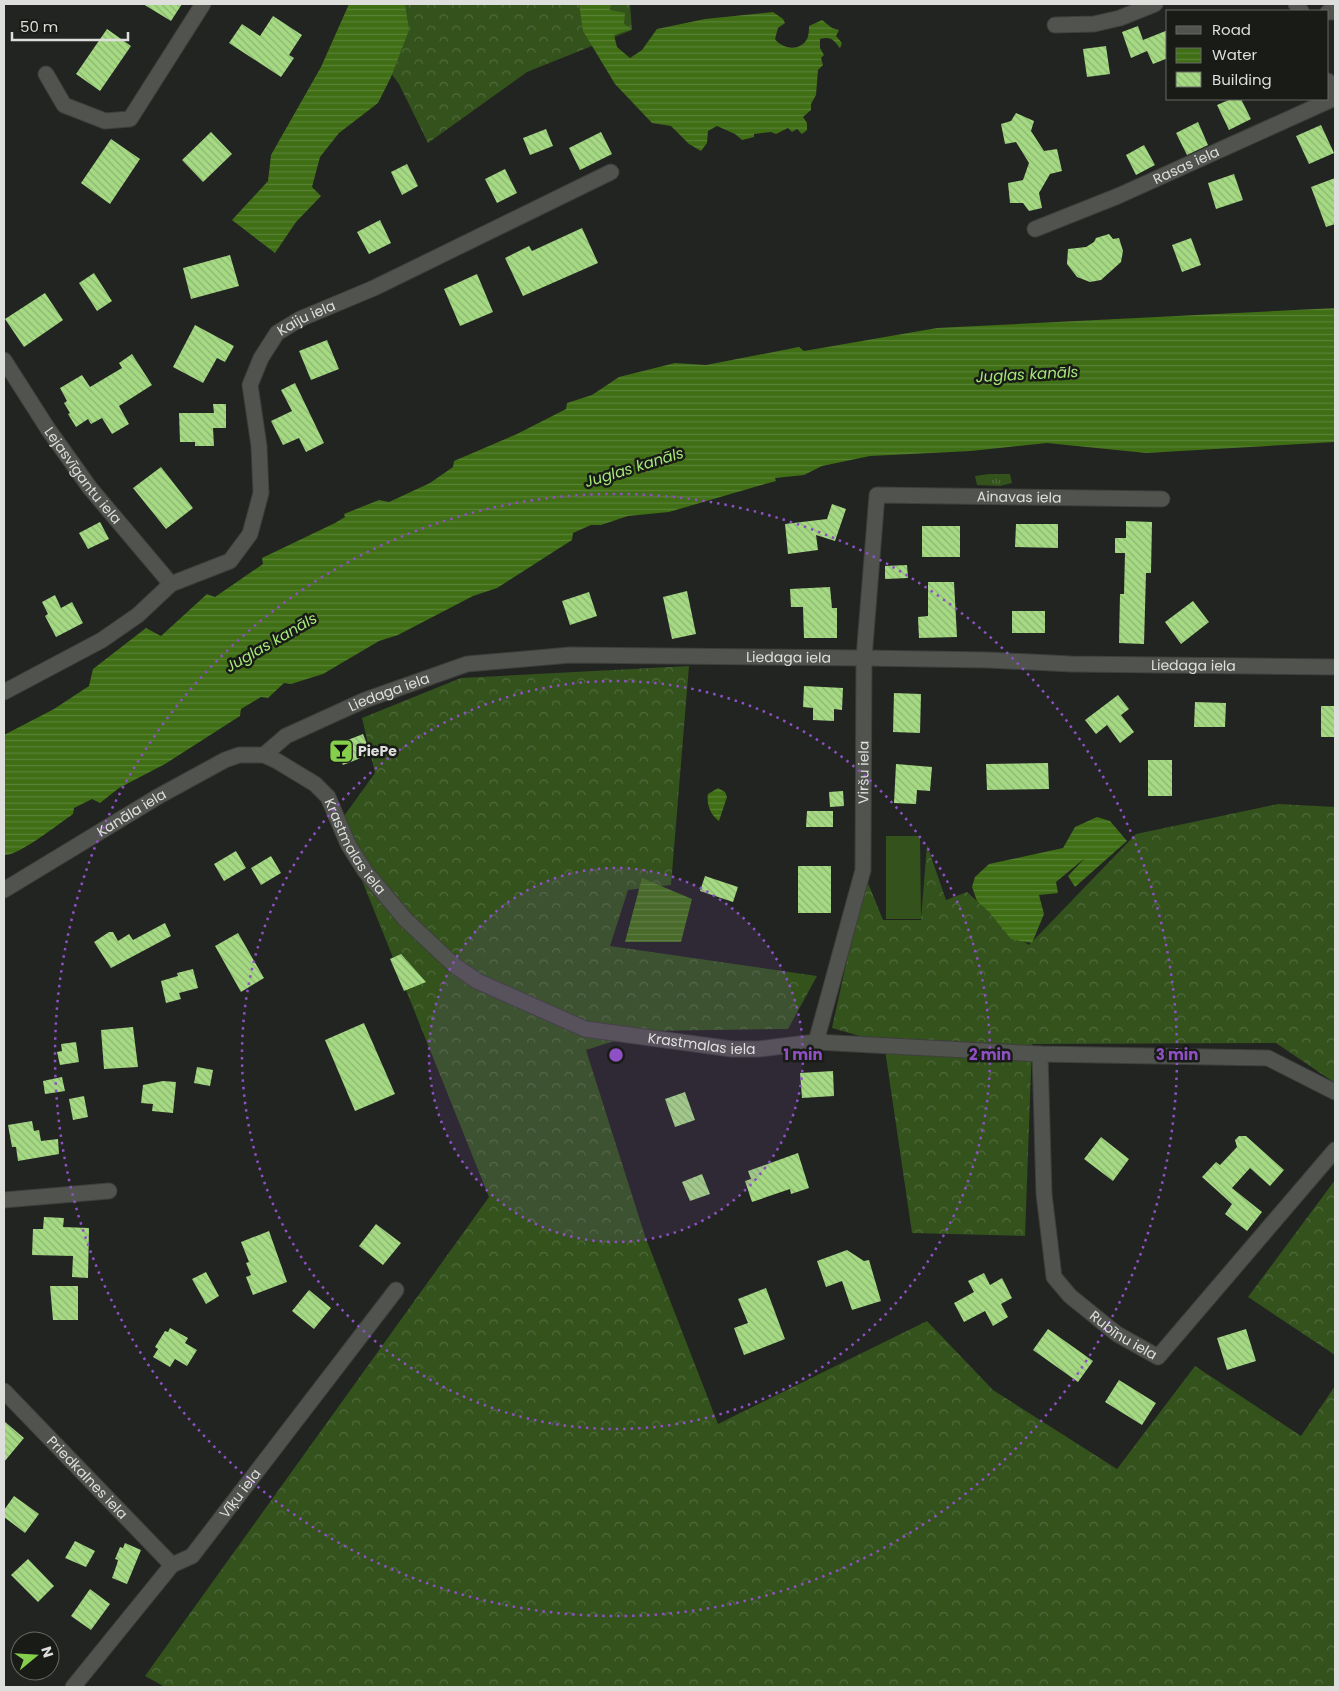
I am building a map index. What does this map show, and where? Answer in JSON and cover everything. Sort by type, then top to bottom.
[{"type":"street","points":[[46,74],[64,105],[104,121],[130,119],[203,4]]},
{"type":"street","points":[[1055,25],[1094,24],[1120,18],[1155,4]]},
{"type":"street","points":[[1329,84],[1335,99]]},
{"type":"street","name":"Rasas iela","points":[[1035,229],[1118,196],[1335,99]]},
{"type":"street","name":"Kaiju iela","points":[[172,584],[230,561],[250,534],[261,493],[259,446],[250,385],[261,358],[277,333],[300,319],[374,288],[611,172]]},
{"type":"street","name":"Lejasvīgantu iela","points":[[4,360],[48,429],[90,488],[172,584]]},
{"type":"street","name":"Ainavas iela","points":[[876,495],[1162,499]]},
{"type":"street","name":"Viršu iela","points":[[816,1042],[863,870],[864,658],[876,495]]},
{"type":"street","points":[[4,692],[102,640],[138,615],[172,584]]},
{"type":"street","name":"Liedaga iela","points":[[264,755],[286,736],[365,700],[467,664],[570,656],[864,658],[1071,664],[1335,667]]},
{"type":"street","name":"Kanāla iela","points":[[4,890],[159,796],[225,760],[245,754],[264,755]]},
{"type":"street","name":"Krastmalas iela","points":[[264,755],[315,784],[328,797],[348,844],[365,871],[405,919],[454,965],[477,981],[585,1029],[732,1049],[759,1049],[816,1042],[1040,1054],[1268,1058],[1335,1092]]},
{"type":"street","name":"Rubīnu iela","points":[[1040,1054],[1044,1194],[1054,1277],[1070,1296],[1117,1334],[1158,1357],[1335,1150]]},
{"type":"street","points":[[4,1200],[109,1191]]},
{"type":"street","name":"Vīķu iela","points":[[73,1687],[172,1565],[192,1556],[396,1290]]},
{"type":"street","name":"Priedkalnes iela","points":[[4,1391],[172,1565]]},
{"type":"green space","points":[[361,4],[630,4],[632,30],[527,72],[428,143],[399,84],[357,27]]},
{"type":"green space","points":[[1010,474],[1012,483],[1000,486],[977,485],[975,476]]},
{"type":"green space","points":[[689,666],[671,885],[628,890],[610,946],[817,976],[788,1029],[646,1031],[586,1050],[645,1236],[718,1424],[927,1321],[993,1390],[1117,1469],[1195,1366],[1301,1436],[1335,1386],[1335,1687],[165,1687],[145,1676],[489,1197],[339,823],[375,773],[362,718],[461,678]]},
{"type":"green space","points":[[1278,804],[1335,807],[1335,1083],[1276,1043],[1032,1044],[1025,1236],[912,1233],[884,1043],[832,1028],[854,928],[868,883],[883,920],[921,920],[927,845],[946,900],[967,892],[1016,936],[1029,945],[1136,834]]},
{"type":"green space","points":[[886,836],[920,836],[921,919],[886,919]]},
{"type":"green space","points":[[1335,1180],[1335,1355],[1248,1297]]},
{"type":"water","points":[[349,4],[405,4],[409,30],[391,77],[378,103],[339,133],[320,157],[312,187],[321,196],[296,222],[275,253],[232,220],[268,181],[271,155],[321,67]]},
{"type":"water","points":[[579,4],[609,4],[610,10],[625,13],[624,24],[632,29],[614,35],[617,47],[630,58],[642,50],[657,29],[705,19],[773,12],[783,19],[785,23],[778,28],[775,39],[786,47],[796,47],[804,43],[809,34],[809,26],[822,20],[832,28],[839,30],[836,36],[842,43],[840,48],[830,38],[820,39],[820,48],[824,55],[821,58],[823,65],[818,70],[816,95],[811,104],[811,110],[803,117],[807,123],[807,130],[802,134],[797,129],[792,132],[788,128],[776,134],[771,132],[754,134],[754,137],[742,140],[735,134],[717,126],[708,131],[707,143],[701,151],[689,144],[671,126],[652,123],[615,84],[583,31]]},
{"type":"water","name":"Juglas kanāls","points":[[1335,308],[1335,442],[1146,453],[1047,443],[971,451],[870,456],[822,466],[804,475],[775,478],[776,481],[669,512],[628,516],[601,525],[591,525],[573,533],[572,540],[497,588],[473,596],[398,635],[379,641],[323,674],[291,684],[284,683],[268,698],[261,697],[241,709],[240,716],[165,764],[119,788],[100,803],[92,799],[74,808],[73,814],[38,839],[18,851],[4,855],[4,735],[54,709],[89,686],[93,669],[146,628],[161,636],[207,594],[215,597],[263,564],[262,558],[335,523],[345,517],[344,514],[379,500],[389,502],[430,483],[453,467],[454,461],[517,434],[566,409],[567,403],[592,395],[619,377],[675,363],[706,365],[799,347],[804,351],[937,328]]},
{"type":"water","points":[[718,788],[725,792],[727,797],[719,821],[711,813],[708,806],[708,794]]},
{"type":"water","points":[[1097,817],[1110,821],[1127,841],[1075,887],[1068,876],[1085,858],[1056,882],[1058,893],[1039,895],[1044,914],[1032,943],[1011,939],[989,912],[977,901],[972,887],[975,877],[989,864],[1063,848],[1075,827]]},
{"type":"water","points":[[642,878],[692,899],[681,942],[625,942]]},
{"type":"building","points":[[143,4],[182,4],[171,21]]},
{"type":"building","points":[[273,16],[302,35],[289,55],[294,58],[281,77],[229,43],[242,24],[260,36]]},
{"type":"building","points":[[1138,26],[1143,40],[1166,31],[1166,59],[1153,64],[1147,51],[1131,58],[1122,32]]},
{"type":"building","points":[[107,29],[131,46],[100,91],[76,74]]},
{"type":"building","points":[[1106,46],[1110,74],[1087,77],[1083,49]]},
{"type":"building","points":[[1229,100],[1242,100],[1251,119],[1229,130],[1217,105]]},
{"type":"building","points":[[1016,113],[1034,121],[1031,131],[1044,151],[1057,149],[1062,171],[1050,174],[1039,193],[1042,208],[1029,211],[1023,203],[1010,203],[1008,183],[1023,180],[1029,163],[1016,142],[1005,144],[1001,124],[1011,121]]},
{"type":"building","points":[[1198,122],[1208,145],[1187,155],[1176,133]]},
{"type":"building","points":[[1321,125],[1334,153],[1309,164],[1296,136]]},
{"type":"building","points":[[546,129],[553,146],[530,155],[523,138]]},
{"type":"building","points":[[211,132],[232,154],[203,182],[182,160]]},
{"type":"building","points":[[601,132],[612,154],[580,170],[569,148]]},
{"type":"building","points":[[111,139],[140,159],[110,204],[81,183]]},
{"type":"building","points":[[1144,145],[1155,165],[1136,175],[1126,155]]},
{"type":"building","points":[[407,164],[418,186],[402,195],[391,172]]},
{"type":"building","points":[[505,169],[517,193],[497,203],[485,179]]},
{"type":"building","points":[[1234,174],[1243,200],[1216,209],[1208,183]]},
{"type":"building","points":[[1335,178],[1335,224],[1326,227],[1311,187]]},
{"type":"building","points":[[380,220],[391,243],[369,254],[357,232]]},
{"type":"building","points":[[582,228],[598,263],[523,296],[505,258],[529,246],[532,251]]},
{"type":"building","points":[[1109,234],[1113,239],[1119,238],[1123,251],[1121,262],[1101,280],[1090,282],[1077,277],[1067,264],[1068,249],[1086,247],[1094,242],[1096,238]]},
{"type":"building","points":[[1191,238],[1201,265],[1182,272],[1172,245]]},
{"type":"building","points":[[230,255],[239,286],[191,299],[183,268]]},
{"type":"building","points":[[94,273],[112,301],[97,311],[79,283]]},
{"type":"building","points":[[477,274],[493,312],[460,326],[444,289]]},
{"type":"building","points":[[45,293],[63,320],[24,347],[5,319]]},
{"type":"building","points":[[195,325],[234,346],[225,362],[217,358],[203,383],[173,367]]},
{"type":"building","points":[[327,340],[339,369],[311,380],[299,351]]},
{"type":"building","points":[[132,354],[152,385],[119,406],[129,424],[112,434],[102,418],[91,424],[88,419],[76,427],[68,414],[70,413],[64,403],[67,401],[60,388],[82,375],[90,387],[122,368],[119,363]]},
{"type":"building","points":[[295,383],[324,443],[306,452],[299,438],[283,445],[271,421],[292,411],[281,390]]},
{"type":"building","points":[[213,404],[226,404],[226,428],[213,428],[214,446],[195,446],[195,442],[180,442],[179,413],[214,413]]},
{"type":"building","points":[[161,467],[193,508],[166,529],[133,488]]},
{"type":"building","points":[[832,504],[846,509],[835,541],[816,535],[818,550],[788,554],[785,524],[827,519]]},
{"type":"building","points":[[1126,521],[1152,522],[1151,573],[1146,573],[1144,644],[1119,643],[1120,594],[1124,594],[1125,553],[1115,553],[1115,538],[1126,538]]},
{"type":"building","points":[[100,522],[109,539],[88,549],[79,533]]},
{"type":"building","points":[[1016,524],[1058,524],[1058,548],[1015,547]]},
{"type":"building","points":[[922,526],[960,526],[960,557],[922,557]]},
{"type":"building","points":[[907,565],[908,578],[885,579],[885,566]]},
{"type":"building","points":[[928,582],[954,582],[957,637],[919,638],[918,617],[928,616]]},
{"type":"building","points":[[830,587],[832,608],[837,608],[837,638],[804,638],[803,607],[791,607],[790,589]]},
{"type":"building","points":[[687,591],[696,634],[672,639],[663,597]]},
{"type":"building","points":[[589,592],[597,616],[570,625],[562,601]]},
{"type":"building","points":[[55,595],[61,608],[72,602],[83,623],[56,637],[45,616],[48,614],[42,602]]},
{"type":"building","points":[[1193,601],[1209,622],[1181,644],[1165,622]]},
{"type":"building","points":[[1012,611],[1045,611],[1045,633],[1012,633]]},
{"type":"building","points":[[804,686],[843,688],[842,710],[834,709],[834,721],[813,720],[813,708],[803,707]]},
{"type":"building","points":[[894,693],[921,694],[920,733],[893,732]]},
{"type":"building","points":[[1118,695],[1129,709],[1121,715],[1134,732],[1120,743],[1107,725],[1096,734],[1085,720]]},
{"type":"building","points":[[1195,702],[1226,703],[1225,727],[1194,727]]},
{"type":"building","points":[[1321,706],[1335,706],[1335,737],[1321,737]]},
{"type":"building","points":[[363,734],[371,754],[343,765],[335,745]]},
{"type":"building","points":[[1148,760],[1172,760],[1172,796],[1148,796]]},
{"type":"building","points":[[1048,763],[1049,789],[987,790],[986,764]]},
{"type":"building","points":[[896,764],[932,767],[930,791],[917,790],[916,804],[894,803]]},
{"type":"building","points":[[843,791],[844,806],[830,807],[829,792]]},
{"type":"building","points":[[807,811],[833,811],[833,827],[806,827]]},
{"type":"building","points":[[236,851],[246,868],[224,881],[214,864]]},
{"type":"building","points":[[271,856],[281,873],[261,885],[251,868]]},
{"type":"building","points":[[798,866],[831,866],[831,913],[798,913]]},
{"type":"building","points":[[705,876],[738,887],[733,902],[700,891]]},
{"type":"building","points":[[165,923],[171,936],[111,968],[94,942],[109,932],[113,932],[118,941],[129,934],[133,940]]},
{"type":"building","points":[[238,933],[264,978],[241,992],[215,946]]},
{"type":"building","points":[[401,954],[426,982],[404,991],[390,959]]},
{"type":"building","points":[[193,969],[198,988],[179,993],[181,999],[166,1003],[161,981],[178,976],[177,973]]},
{"type":"building","points":[[364,1023],[395,1094],[355,1111],[325,1040]]},
{"type":"building","points":[[133,1027],[138,1067],[104,1069],[101,1030]]},
{"type":"building","points":[[76,1042],[79,1062],[60,1065],[57,1052],[62,1051],[61,1044]]},
{"type":"building","points":[[197,1067],[213,1070],[210,1086],[194,1083]]},
{"type":"building","points":[[833,1071],[834,1096],[802,1098],[800,1073]]},
{"type":"building","points":[[62,1077],[65,1091],[45,1094],[43,1081]]},
{"type":"building","points":[[163,1081],[176,1082],[173,1113],[152,1111],[153,1104],[141,1103],[143,1085]]},
{"type":"building","points":[[685,1092],[695,1120],[675,1127],[665,1099]]},
{"type":"building","points":[[84,1096],[88,1117],[73,1120],[69,1099]]},
{"type":"building","points":[[32,1121],[34,1131],[39,1130],[41,1141],[58,1139],[59,1154],[18,1161],[16,1147],[12,1147],[8,1125]]},
{"type":"building","points":[[1239,1136],[1246,1136],[1284,1170],[1270,1186],[1250,1168],[1232,1188],[1262,1212],[1247,1231],[1225,1214],[1232,1204],[1202,1177],[1216,1162],[1220,1165],[1237,1147],[1235,1140]]},
{"type":"building","points":[[1101,1137],[1129,1159],[1113,1181],[1084,1159]]},
{"type":"building","points":[[798,1153],[809,1188],[791,1194],[790,1189],[752,1202],[745,1181],[751,1179],[748,1171]]},
{"type":"building","points":[[702,1174],[710,1194],[690,1201],[682,1182]]},
{"type":"building","points":[[44,1217],[64,1218],[63,1227],[89,1228],[88,1278],[72,1277],[73,1256],[32,1255],[33,1229],[43,1229]]},
{"type":"building","points":[[376,1224],[401,1243],[383,1265],[359,1246]]},
{"type":"building","points":[[269,1231],[287,1282],[253,1295],[246,1277],[251,1275],[246,1263],[249,1262],[241,1242]]},
{"type":"building","points":[[847,1250],[864,1261],[869,1260],[881,1301],[852,1310],[842,1281],[826,1287],[817,1261]]},
{"type":"building","points":[[206,1272],[219,1296],[206,1304],[192,1279]]},
{"type":"building","points":[[984,1273],[990,1285],[1002,1278],[1012,1298],[1001,1304],[1008,1317],[993,1326],[985,1311],[964,1322],[954,1303],[974,1292],[968,1281]]},
{"type":"building","points":[[50,1286],[78,1286],[78,1320],[53,1320]]},
{"type":"building","points":[[766,1288],[785,1339],[744,1355],[734,1328],[748,1323],[738,1299]]},
{"type":"building","points":[[309,1290],[331,1308],[314,1329],[292,1311]]},
{"type":"building","points":[[170,1328],[188,1338],[185,1343],[197,1350],[187,1366],[175,1359],[170,1367],[153,1357],[158,1349],[155,1347],[165,1331],[168,1332]]},
{"type":"building","points":[[1048,1329],[1093,1361],[1078,1382],[1033,1350]]},
{"type":"building","points":[[1246,1329],[1256,1361],[1227,1370],[1217,1338]]},
{"type":"building","points":[[1119,1380],[1156,1403],[1142,1425],[1105,1402]]},
{"type":"building","points":[[4,1421],[24,1438],[4,1462]]},
{"type":"building","points":[[14,1496],[39,1514],[25,1533],[4,1517],[4,1510]]},
{"type":"building","points":[[75,1541],[95,1551],[86,1567],[65,1558]]},
{"type":"building","points":[[125,1543],[141,1550],[127,1584],[112,1578],[118,1560],[115,1559],[120,1547],[123,1548]]},
{"type":"building","points":[[28,1559],[54,1586],[38,1602],[11,1575]]},
{"type":"building","points":[[90,1589],[110,1604],[91,1630],[71,1616]]},
{"type":"place","name":"PiePe","points":[[341,751]]}]
